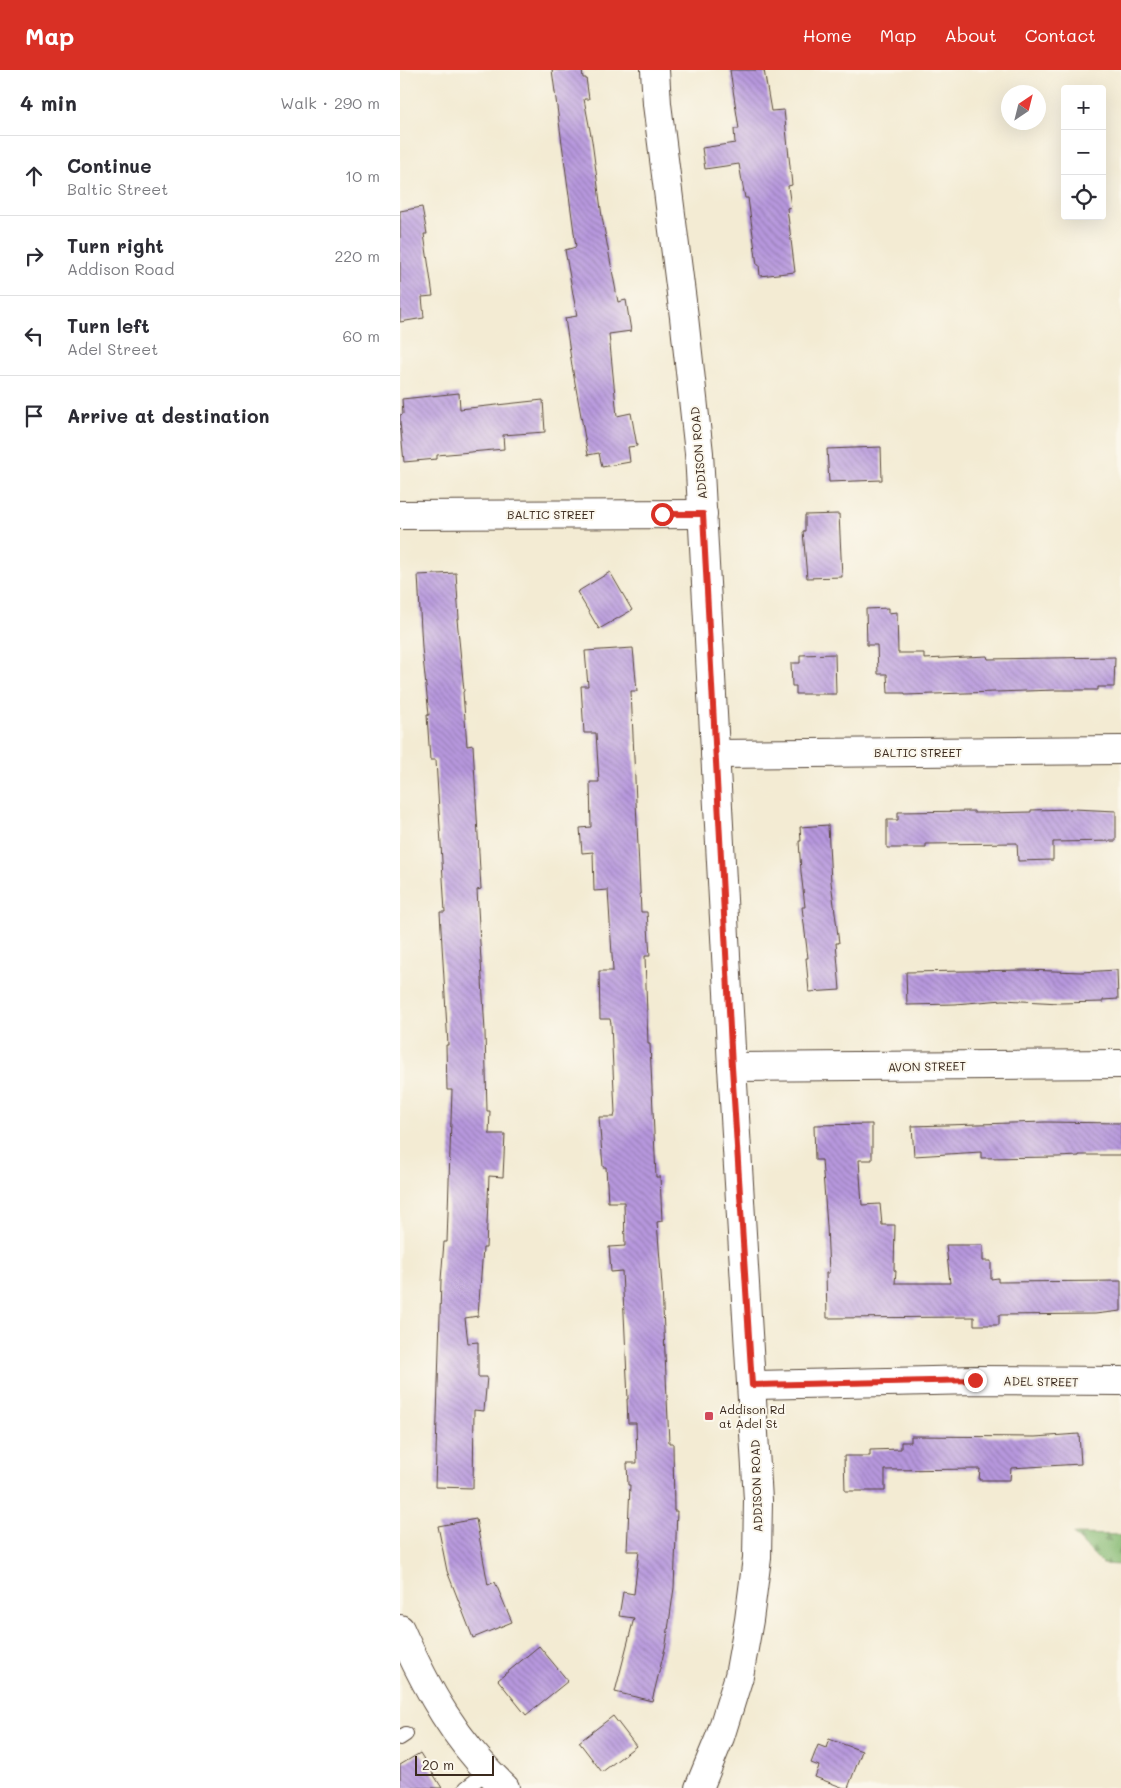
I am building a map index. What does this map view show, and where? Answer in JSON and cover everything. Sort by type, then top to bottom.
[{"type":"main road","name":"ADDISON ROAD","points":[[654,70],[699,453],[732,1067],[758,1500],[757,1558],[749,1620],[738,1676],[720,1737],[699,1788]]},
{"type":"main road","name":"BALTIC STREET","points":[[400,515],[703,514]]},
{"type":"main road","name":"BALTIC STREET","points":[[715,754],[1121,750]]},
{"type":"main road","name":"AVON STREET","points":[[732,1067],[1121,1064]]},
{"type":"main road","name":"ADEL STREET","points":[[752,1385],[975,1380],[1121,1381]]},
{"type":"main road","points":[[400,1629],[432,1696],[453,1728],[497,1780]]},
{"type":"lane","points":[[466,1788],[497,1780]]},
{"type":"green space","points":[[1073,1534],[1121,1535],[1121,1565],[1103,1564]]},
{"type":"building","points":[[552,70],[582,70],[583,78],[586,78],[589,99],[584,99],[592,141],[602,217],[618,302],[626,300],[631,331],[609,334],[617,416],[631,413],[637,446],[628,447],[630,462],[602,467],[599,453],[588,455],[565,318],[577,316],[565,250],[576,247]]},
{"type":"building","points":[[730,70],[764,70],[771,111],[784,110],[792,185],[788,186],[791,207],[787,208],[795,272],[760,276],[748,198],[745,198],[739,164],[705,169],[702,148],[735,143],[734,129],[739,129]]},
{"type":"building","points":[[422,207],[427,234],[424,234],[433,296],[422,297],[424,318],[400,322],[400,211]]},
{"type":"building","points":[[459,393],[460,409],[543,400],[545,432],[503,435],[504,449],[437,455],[437,459],[404,462],[400,422],[400,415],[403,414],[402,399]]},
{"type":"building","points":[[881,447],[882,480],[829,482],[827,449]]},
{"type":"building","points":[[839,514],[842,577],[807,578],[803,531],[805,531],[805,515]]},
{"type":"building","points":[[610,572],[632,610],[599,629],[577,592]]},
{"type":"building","points":[[456,573],[459,619],[457,619],[467,746],[473,745],[481,889],[477,890],[485,1032],[487,1111],[490,1111],[489,1134],[505,1134],[503,1177],[489,1176],[486,1248],[483,1248],[478,1316],[465,1318],[468,1343],[478,1342],[478,1377],[487,1377],[484,1411],[474,1410],[473,1488],[435,1487],[441,1280],[444,1242],[447,1242],[452,1090],[447,1090],[446,1045],[448,1045],[440,912],[445,912],[436,760],[430,760],[427,715],[429,715],[422,648],[418,575]]},
{"type":"building","points":[[888,608],[888,613],[897,612],[898,653],[924,653],[924,659],[987,656],[988,659],[1115,657],[1114,687],[1098,687],[1098,690],[905,695],[905,693],[888,693],[887,674],[878,674],[877,645],[867,645],[866,609]]},
{"type":"building","points":[[633,648],[637,691],[631,691],[641,912],[647,912],[650,956],[645,956],[648,1044],[650,1044],[656,1177],[660,1177],[662,1221],[657,1222],[662,1286],[669,1443],[673,1443],[674,1511],[677,1511],[674,1588],[666,1644],[652,1701],[615,1692],[634,1618],[619,1616],[623,1592],[634,1594],[639,1551],[627,1551],[630,1485],[628,1485],[627,1463],[637,1463],[636,1423],[628,1423],[622,1271],[611,1272],[609,1247],[625,1246],[624,1202],[608,1202],[606,1167],[603,1167],[599,1117],[614,1117],[615,1113],[611,1024],[610,1019],[600,1019],[599,971],[613,971],[608,890],[594,891],[593,852],[582,853],[580,828],[591,827],[590,782],[599,782],[596,733],[584,733],[581,686],[588,686],[585,651]]},
{"type":"building","points":[[835,654],[836,694],[796,694],[796,686],[792,686],[791,663],[800,663],[800,655]]},
{"type":"building","points":[[1074,809],[1116,811],[1116,841],[1053,842],[1053,860],[1018,861],[1017,843],[926,844],[926,848],[887,848],[887,820],[898,820],[898,812],[974,811],[974,813],[989,813]]},
{"type":"building","points":[[828,825],[831,882],[839,943],[836,943],[840,990],[809,992],[806,958],[808,958],[802,907],[805,907],[799,841],[801,841],[800,827]]},
{"type":"building","points":[[1027,970],[1081,972],[1117,970],[1118,999],[1103,1000],[1103,1002],[1060,1003],[1003,1000],[907,1005],[906,972]]},
{"type":"building","points":[[1045,1122],[1121,1123],[1121,1155],[981,1158],[981,1152],[914,1156],[912,1126]]},
{"type":"building","points":[[872,1124],[872,1160],[859,1160],[862,1205],[880,1204],[882,1225],[895,1225],[895,1283],[950,1283],[946,1245],[983,1245],[983,1261],[991,1261],[991,1279],[998,1278],[998,1282],[1121,1281],[1121,1311],[1095,1314],[999,1315],[999,1325],[974,1325],[974,1317],[827,1318],[826,1273],[829,1273],[827,1226],[822,1160],[815,1160],[814,1125]]},
{"type":"building","points":[[1079,1434],[1081,1464],[1011,1468],[1010,1480],[979,1480],[980,1469],[885,1470],[885,1491],[845,1491],[844,1456],[870,1456],[870,1450],[901,1449],[901,1442],[911,1442],[911,1436],[1035,1437]]},
{"type":"building","points":[[476,1519],[488,1585],[495,1582],[512,1622],[473,1638],[447,1571],[438,1526]]},
{"type":"building","points":[[539,1646],[568,1681],[526,1715],[498,1680]]},
{"type":"building","points":[[613,1716],[636,1746],[602,1772],[579,1742]]},
{"type":"building","points":[[829,1739],[862,1751],[848,1788],[815,1777],[819,1766],[811,1763],[818,1745],[826,1748]]},
{"type":"building","points":[[420,1753],[442,1788],[400,1788],[400,1765]]},
{"type":"place","name":"Addison Rd at Adel St","points":[[709,1416]]},
{"type":"route","points":[[662,514],[703,514],[732,1067],[752,1385],[975,1380]]}]
